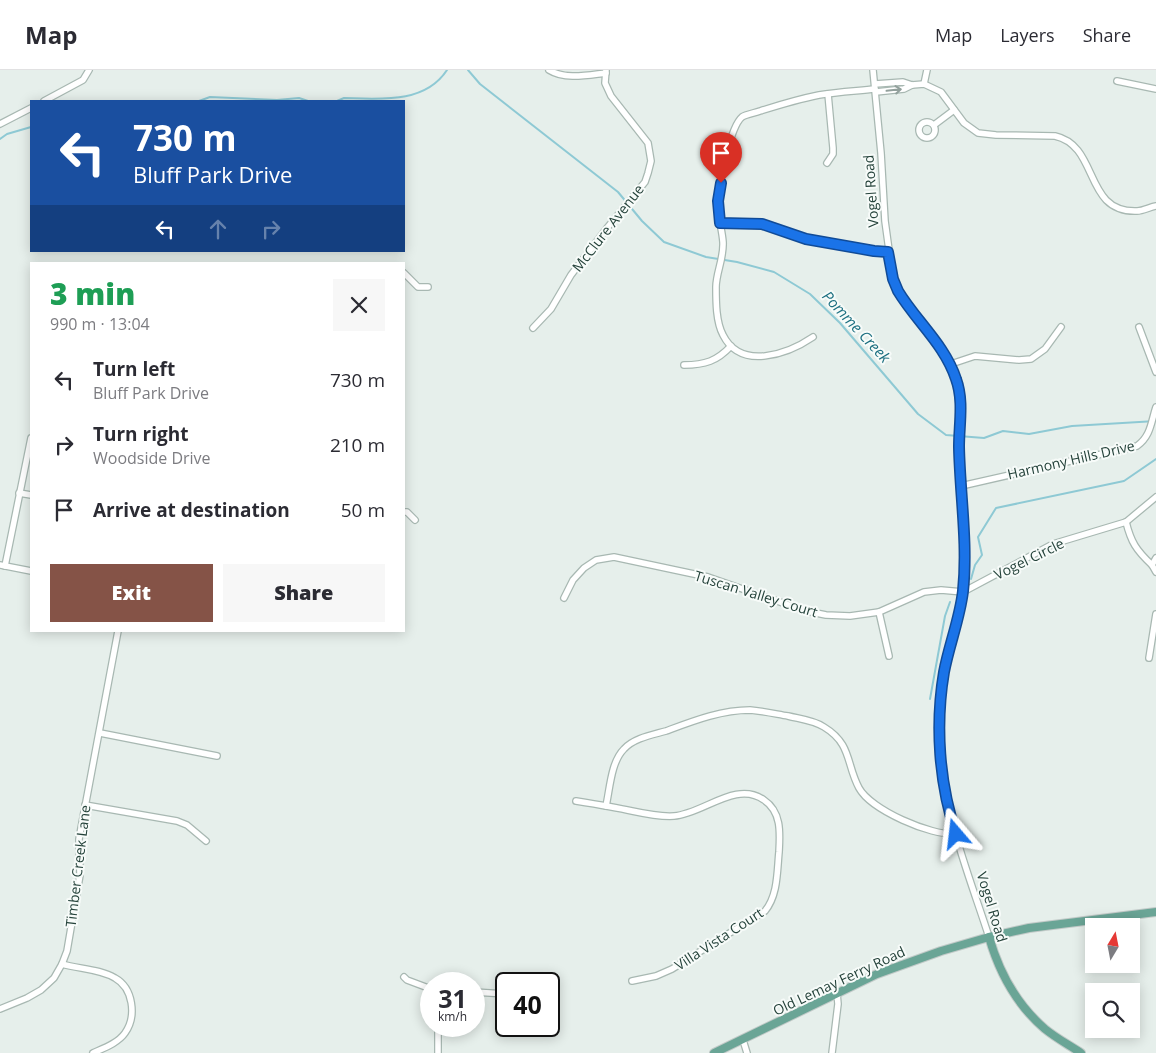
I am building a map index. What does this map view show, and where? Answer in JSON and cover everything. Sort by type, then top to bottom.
[{"type":"main road","name":"Old Lemay Ferry Road","points":[[714,1053],[894,967],[989,937],[1045,926],[1156,912]]},
{"type":"main road","name":"Vogel Road","points":[[989,937],[1004,976],[1017,1000],[1030,1016],[1081,1053]]},
{"type":"street","points":[[46,100],[83,80],[89,70]]},
{"type":"street","points":[[549,70],[554,73],[578,76],[606,72]]},
{"type":"street","name":"Vogel Road","points":[[873,70],[888,252],[893,279],[898,291],[951,364],[959,387],[959,447],[966,546],[963,592],[944,672],[940,706],[942,774],[950,816],[989,937]]},
{"type":"street","points":[[924,84],[927,70]]},
{"type":"street","name":"McClure Avenue","points":[[533,328],[551,309],[570,276],[645,182],[648,173],[651,161],[648,143],[611,96],[605,83],[606,72]]},
{"type":"street","points":[[1117,81],[1156,89]]},
{"type":"street","points":[[813,337],[800,346],[774,355],[751,356],[731,346],[723,336],[719,325],[716,285],[722,261],[723,242],[718,201],[728,148],[733,131],[742,117],[781,104],[828,94],[875,88],[903,82],[912,85],[924,84],[941,92],[964,123],[978,133],[1064,138],[1075,146],[1095,184],[1106,200],[1118,208],[1138,211],[1156,206]]},
{"type":"street","points":[[827,163],[833,148],[828,94]]},
{"type":"street","points":[[0,124],[30,109]]},
{"type":"street","points":[[934,125],[954,110]]},
{"type":"street","points":[[720,223],[762,224],[806,239],[865,250],[888,252]]},
{"type":"street","points":[[405,274],[418,287],[428,287]]},
{"type":"street","points":[[951,364],[975,356],[1019,360],[1031,359],[1044,349],[1061,327]]},
{"type":"street","points":[[1139,327],[1156,372]]},
{"type":"street","points":[[684,365],[704,364],[713,361],[722,356],[731,346]]},
{"type":"street","name":"Harmony Hills Drive","points":[[961,486],[1137,446],[1145,440],[1155,409]]},
{"type":"street","points":[[30,443],[3,566],[30,571]]},
{"type":"street","points":[[19,493],[30,495]]},
{"type":"street","name":"Vogel Circle","points":[[963,592],[1053,544],[1126,522],[1156,497]]},
{"type":"street","points":[[405,512],[415,520]]},
{"type":"street","points":[[1126,522],[1137,551],[1152,564],[1156,572]]},
{"type":"street","name":"Tuscan Valley Court","points":[[564,598],[573,580],[584,568],[596,560],[614,557],[708,577],[812,613],[826,615],[850,616],[879,612],[924,592],[941,590],[963,592]]},
{"type":"street","points":[[1152,564],[1156,558]]},
{"type":"street","points":[[879,612],[889,656]]},
{"type":"street","points":[[1149,658],[1156,614]]},
{"type":"street","name":"Timber Creek Lane","points":[[0,1009],[41,990],[54,978],[67,951],[80,875],[79,839],[118,632]]},
{"type":"street","points":[[606,806],[617,759],[629,744],[711,716],[751,710],[808,720],[824,726],[842,744],[849,758],[856,783],[870,802],[898,818],[939,832],[956,834]]},
{"type":"street","points":[[100,733],[217,756]]},
{"type":"street","name":"Villa Vista Court","points":[[576,801],[653,815],[672,816],[687,814],[733,796],[747,794],[762,798],[775,812],[780,838],[775,892],[765,911],[672,969],[656,976],[632,981]]},
{"type":"street","points":[[85,805],[177,821],[187,826],[206,841]]},
{"type":"street","points":[[62,964],[106,974],[117,979],[130,995],[132,1008],[130,1021],[125,1033],[117,1041],[93,1053]]},
{"type":"street","points":[[404,977],[420,985]]},
{"type":"street","points":[[832,1053],[838,1004],[837,993]]},
{"type":"street","points":[[438,1037],[438,1053]]},
{"type":"street","points":[[743,1040],[747,1053]]},
{"type":"waterway","name":"Pomme Creek","points":[[339,100],[344,98],[387,99],[414,94],[427,89],[438,81],[447,70]]},
{"type":"waterway","name":"Pomme Creek","points":[[468,70],[480,84],[618,192],[642,221],[664,242],[706,257],[737,262],[774,272],[810,294],[840,323],[918,414],[946,435],[984,438],[1003,431],[1029,434],[1072,426],[1156,421]]},
{"type":"waterway","name":"Pomme Creek","points":[[202,100],[210,97],[277,100]]},
{"type":"waterway","name":"Pomme Creek","points":[[277,100],[299,98],[305,100]]},
{"type":"waterway","name":"Pomme Creek","points":[[0,139],[7,134],[30,127]]},
{"type":"waterway","points":[[971,579],[975,565],[982,555],[978,537],[996,508],[1124,481],[1156,459]]},
{"type":"waterway","points":[[930,699],[945,616],[950,602]]},
{"type":"route","points":[[721,183],[718,201],[720,223],[762,224],[806,239],[888,252],[893,279],[898,291],[946,355],[957,380],[960,398],[959,447],[966,546],[963,592],[944,672],[940,706],[942,774],[950,816],[956,834]]}]
